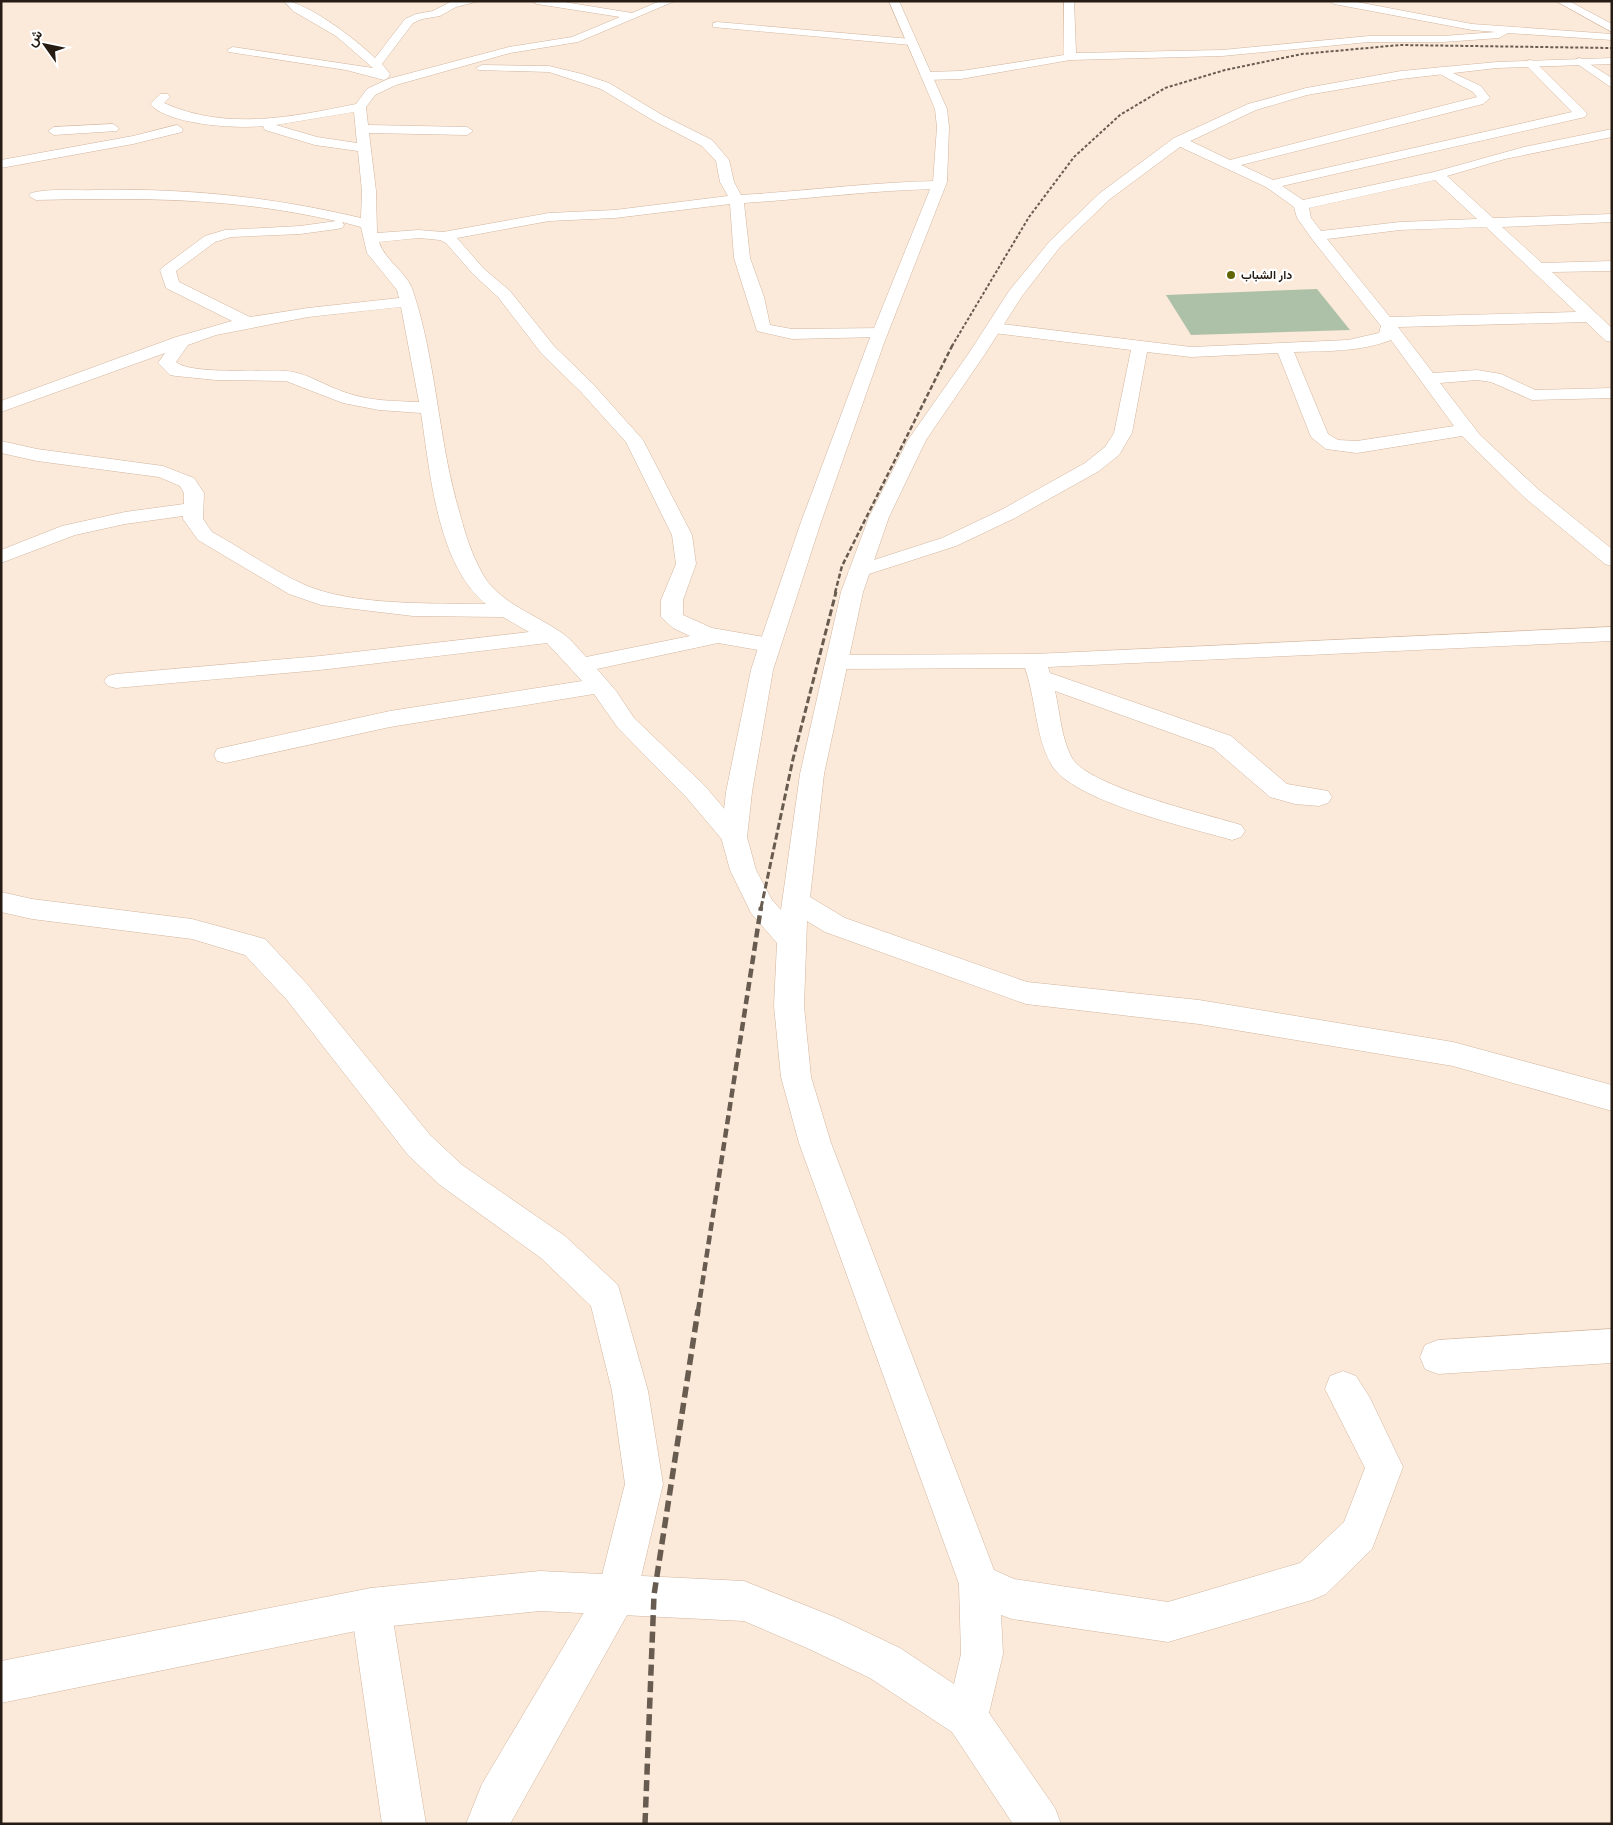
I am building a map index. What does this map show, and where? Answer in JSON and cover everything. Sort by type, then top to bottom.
[{"type":"street","points":[[289,1],[296,10],[327,24],[377,63],[385,79]]},
{"type":"street","points":[[377,63],[409,21],[420,16],[436,14],[453,4],[474,1]]},
{"type":"street","points":[[537,1],[632,17]]},
{"type":"street","points":[[233,50],[267,57],[330,64],[385,79],[443,69],[509,50],[569,42],[670,1]]},
{"type":"street","points":[[791,940],[761,906],[743,870],[734,837],[739,792],[762,670],[811,522],[880,332],[938,185],[943,126],[941,109],[894,1]]},
{"type":"street","points":[[1069,1],[1070,57]]},
{"type":"street","points":[[1334,1],[1445,22],[1502,30],[1612,37]]},
{"type":"street","points":[[1560,1],[1612,28]]},
{"type":"street","points":[[1579,1],[1612,19]]},
{"type":"street","points":[[717,25],[911,42]]},
{"type":"street","points":[[926,76],[961,75],[1070,57],[1222,52],[1382,38],[1468,38],[1499,35],[1503,33],[1502,30]]},
{"type":"street","points":[[1580,61],[1612,84]]},
{"type":"street","points":[[967,1717],[982,1654],[980,1584],[815,1143],[796,1076],[789,1006],[791,940],[812,774],[852,592],[879,517],[917,440],[994,328],[1015,294],[1055,244],[1080,218],[1105,196],[1179,141],[1252,107],[1306,92],[1362,81],[1440,70],[1530,63],[1612,61]]},
{"type":"street","points":[[1271,184],[1581,114],[1530,63]]},
{"type":"street","points":[[443,69],[549,69],[578,76],[605,86],[658,118],[707,143],[722,160],[727,182],[738,199],[742,258],[756,297],[763,328],[792,334],[880,332]]},
{"type":"street","points":[[1228,164],[1479,101],[1484,98],[1477,89],[1440,70]]},
{"type":"street","points":[[385,79],[371,92],[360,107],[369,190],[369,231],[375,253],[405,289],[406,302],[420,357],[443,491],[460,550],[482,588],[508,611],[552,636],[599,686],[626,723],[696,792],[734,837]]},
{"type":"street","points":[[164,97],[156,104],[175,115],[229,122],[256,123],[299,119],[360,107]]},
{"type":"street","points":[[1568,118],[1610,134]]},
{"type":"street","points":[[1,164],[133,140],[177,129],[229,122]]},
{"type":"street","points":[[256,123],[315,141],[365,148]]},
{"type":"street","points":[[54,131],[115,128],[177,129]]},
{"type":"street","points":[[362,129],[467,131]]},
{"type":"street","points":[[1301,206],[1610,134]]},
{"type":"street","points":[[1179,141],[1271,184],[1301,206],[1304,218],[1317,236],[1387,324],[1466,430],[1532,494],[1609,555]]},
{"type":"street","points":[[1438,175],[1540,268],[1612,338]]},
{"type":"street","points":[[246,322],[172,285],[168,270],[210,239],[230,233],[369,231],[443,236],[549,217],[615,214],[738,199],[808,195],[885,186],[938,185]]},
{"type":"street","points":[[36,196],[127,194],[206,196],[332,215],[369,231]]},
{"type":"street","points":[[1317,236],[1400,226],[1612,218]]},
{"type":"street","points":[[443,236],[451,240],[478,271],[504,294],[548,350],[587,388],[634,440],[682,536],[686,564],[672,600],[672,617],[688,628],[770,645]]},
{"type":"street","points":[[1540,268],[1612,266]]},
{"type":"street","points":[[1,407],[211,331],[246,322],[366,305],[406,302]]},
{"type":"street","points":[[1387,324],[1612,318]]},
{"type":"street","points":[[994,328],[1062,334],[1191,352],[1348,345],[1373,341],[1386,336],[1387,324]]},
{"type":"street","points":[[182,341],[167,363],[176,371],[216,375],[288,376],[343,398],[379,405],[428,408]]},
{"type":"street","points":[[859,571],[949,542],[1008,514],[1092,467],[1112,451],[1123,433],[1140,346]]},
{"type":"street","points":[[1284,348],[1320,437],[1333,445],[1357,448],[1466,430]]},
{"type":"street","points":[[1427,379],[1495,378],[1532,395],[1612,393]]},
{"type":"street","points":[[1,447],[37,455],[163,472],[187,482],[194,493],[193,519],[205,536],[297,589],[329,600],[433,610],[508,611]]},
{"type":"street","points":[[1,558],[69,530],[125,518],[194,508]]},
{"type":"street","points":[[837,662],[1037,669],[1612,634]]},
{"type":"street","points":[[116,681],[320,664],[552,636]]},
{"type":"street","points":[[581,666],[721,636]]},
{"type":"street","points":[[1037,669],[1222,742],[1279,791],[1294,795],[1319,797]]},
{"type":"street","points":[[1037,669],[1053,738],[1064,765],[1088,783],[1127,800],[1232,831]]},
{"type":"street","points":[[226,755],[390,719],[599,686]]},
{"type":"street","points":[[796,901],[835,925],[1026,993],[1199,1012],[1454,1054],[1612,1098]]},
{"type":"street","points":[[1,902],[32,910],[123,919],[192,929],[255,947],[298,992],[420,1145],[451,1175],[553,1247],[606,1297],[630,1391],[644,1484],[617,1594],[498,1800],[488,1824]]},
{"type":"street","points":[[1438,1356],[1612,1346]]},
{"type":"street","points":[[980,1584],[1012,1599],[1168,1622],[1312,1580],[1358,1535],[1384,1467],[1357,1411],[1343,1389]]},
{"type":"street","points":[[1,1682],[371,1608],[540,1591],[744,1601],[822,1633],[885,1664],[967,1717],[1038,1824]]},
{"type":"street","points":[[371,1608],[404,1824]]},
{"type":"green space","points":[[1317,289],[1350,330],[1191,335],[1166,295]]},
{"type":"railway","points":[[952,346],[1029,217],[1074,157],[1120,115],[1165,88],[1225,70],[1302,54],[1400,45],[1612,48]]},
{"type":"railway","points":[[835,593],[842,566],[952,346]]},
{"type":"railway","points":[[761,908],[793,759],[836,592]]},
{"type":"railway","points":[[698,1311],[761,907]]},
{"type":"railway","points":[[645,1824],[654,1595],[698,1310]]},
{"type":"place","name":"دار الشباب","points":[[1231,275]]}]
